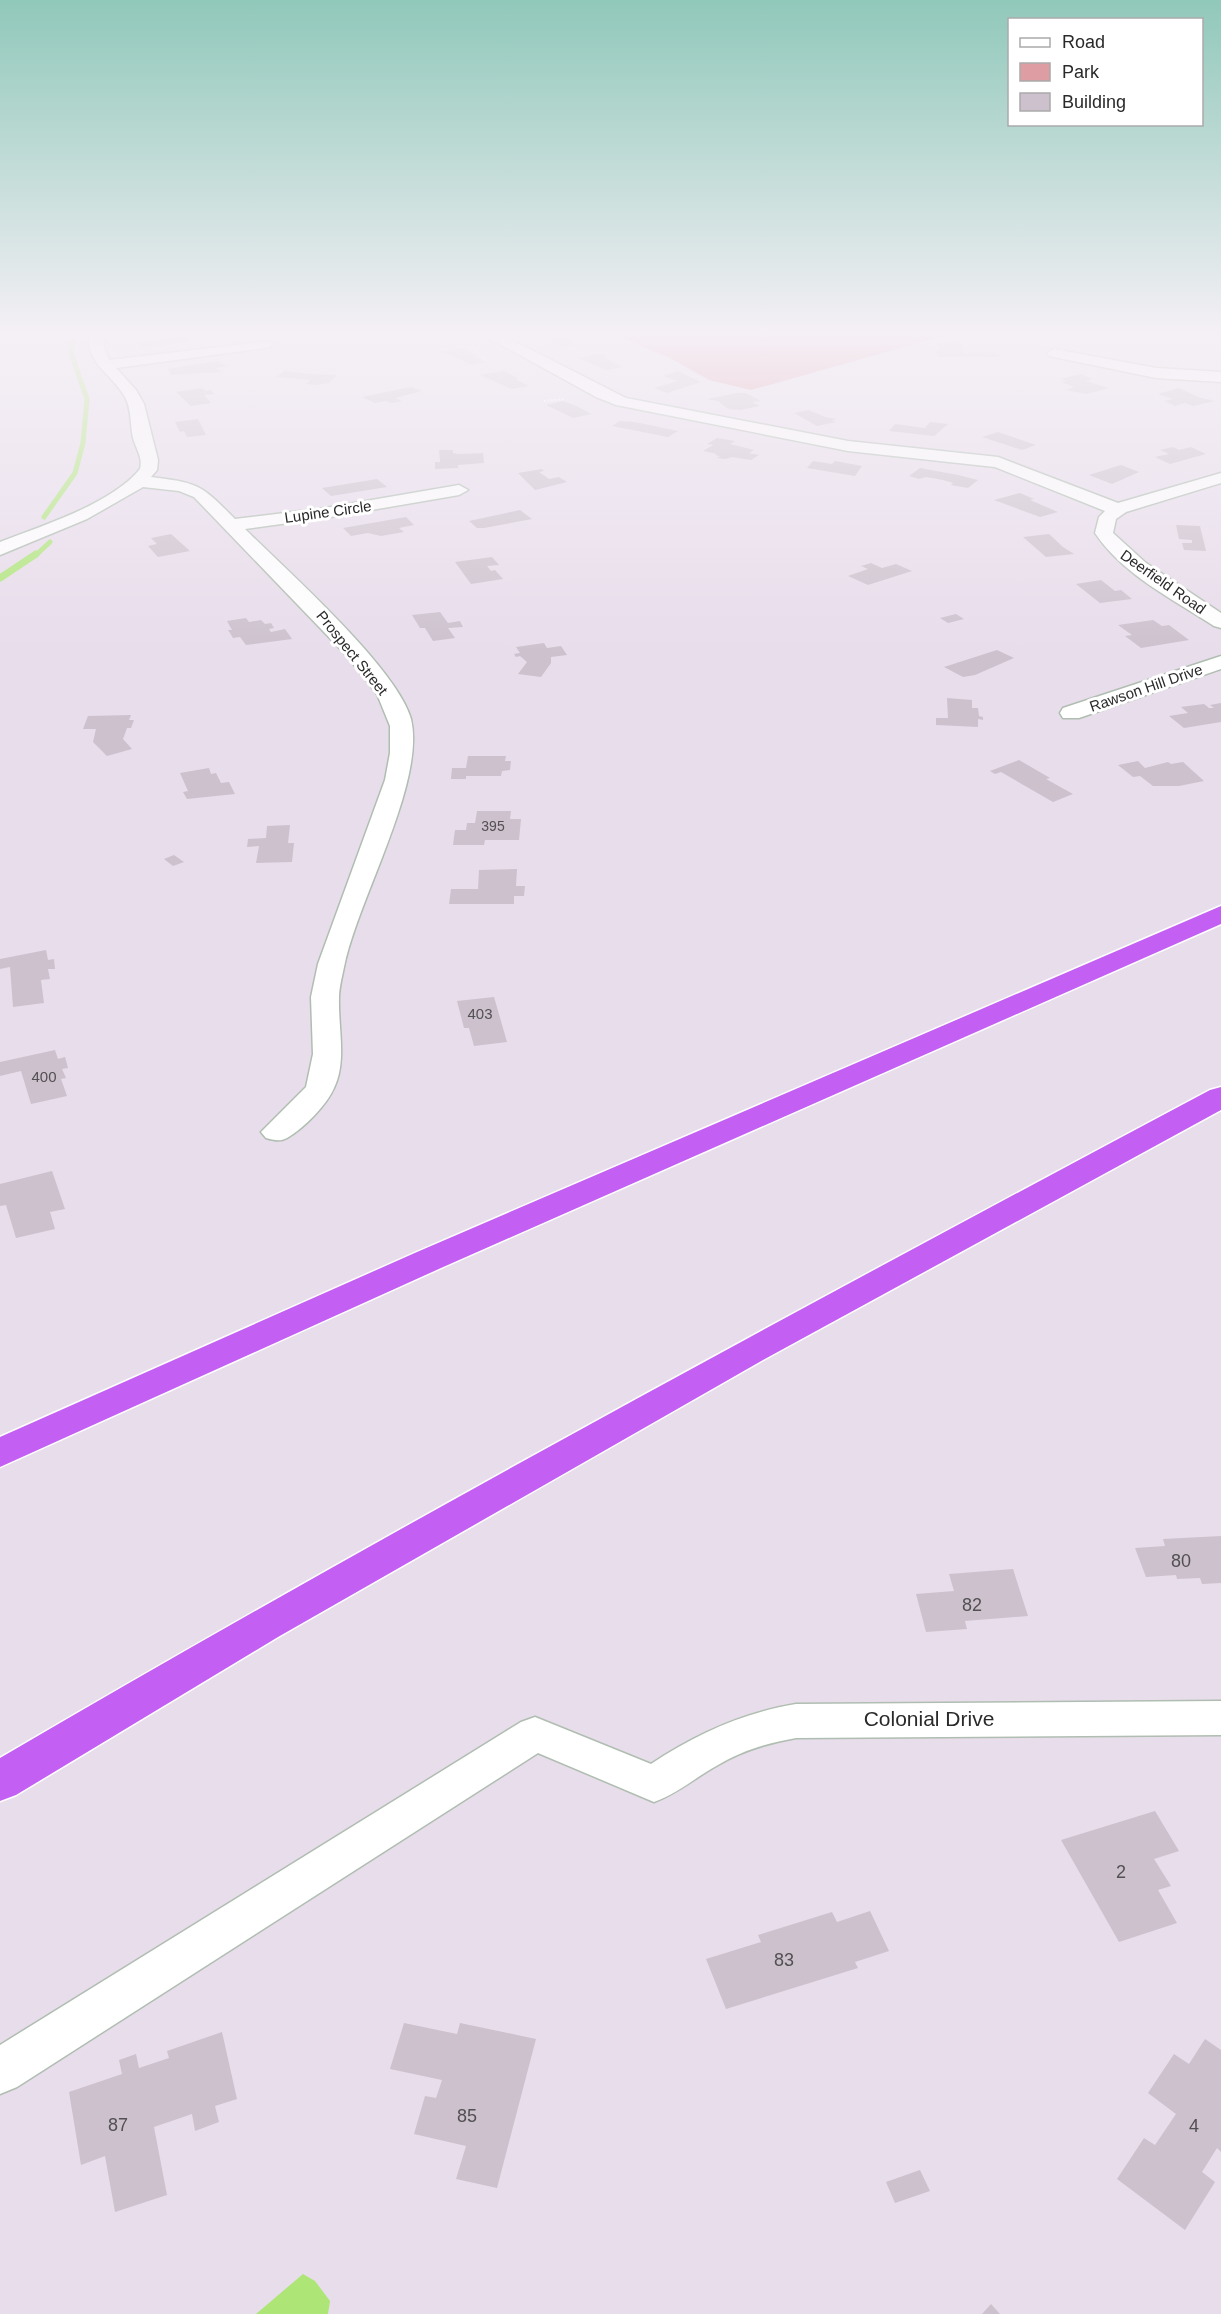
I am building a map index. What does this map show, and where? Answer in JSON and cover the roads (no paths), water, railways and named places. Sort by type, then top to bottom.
[{"type":"highway","points":[[0,1453],[591,1189],[1221,914]]},
{"type":"highway","points":[[0,1781],[263,1625],[750,1351],[1221,1097]]},
{"type":"street","points":[[0,549],[102,504],[139,481],[146,475],[150,461],[142,439]]},
{"type":"street","points":[[812,439],[848,446],[991,460],[1018,468],[1117,509],[1221,478]]},
{"type":"street","name":"Prospect Street","points":[[139,481],[194,489],[232,525],[301,592],[363,663],[396,708],[402,735],[396,780],[331,964],[325,997],[327,1054],[322,1080],[308,1104],[276,1132]]},
{"type":"street","name":"Lupine Circle","points":[[232,525],[326,513],[459,490]]},
{"type":"street","name":"Deerfield Road","points":[[1117,509],[1106,521],[1104,533],[1109,542],[1125,556],[1221,622]]},
{"type":"street","name":"Rawson Hill Drive","points":[[1071,713],[1221,662]]},
{"type":"street","name":"Colonial Drive","points":[[0,2071],[535,1734],[654,1784],[705,1749],[724,1740],[760,1727],[796,1721],[1221,1718]]},
{"type":"waterway","points":[[44,517],[75,473],[83,439]]},
{"type":"waterway","points":[[35,556],[50,542]]},
{"type":"waterway","points":[[0,578],[36,554]]}]
